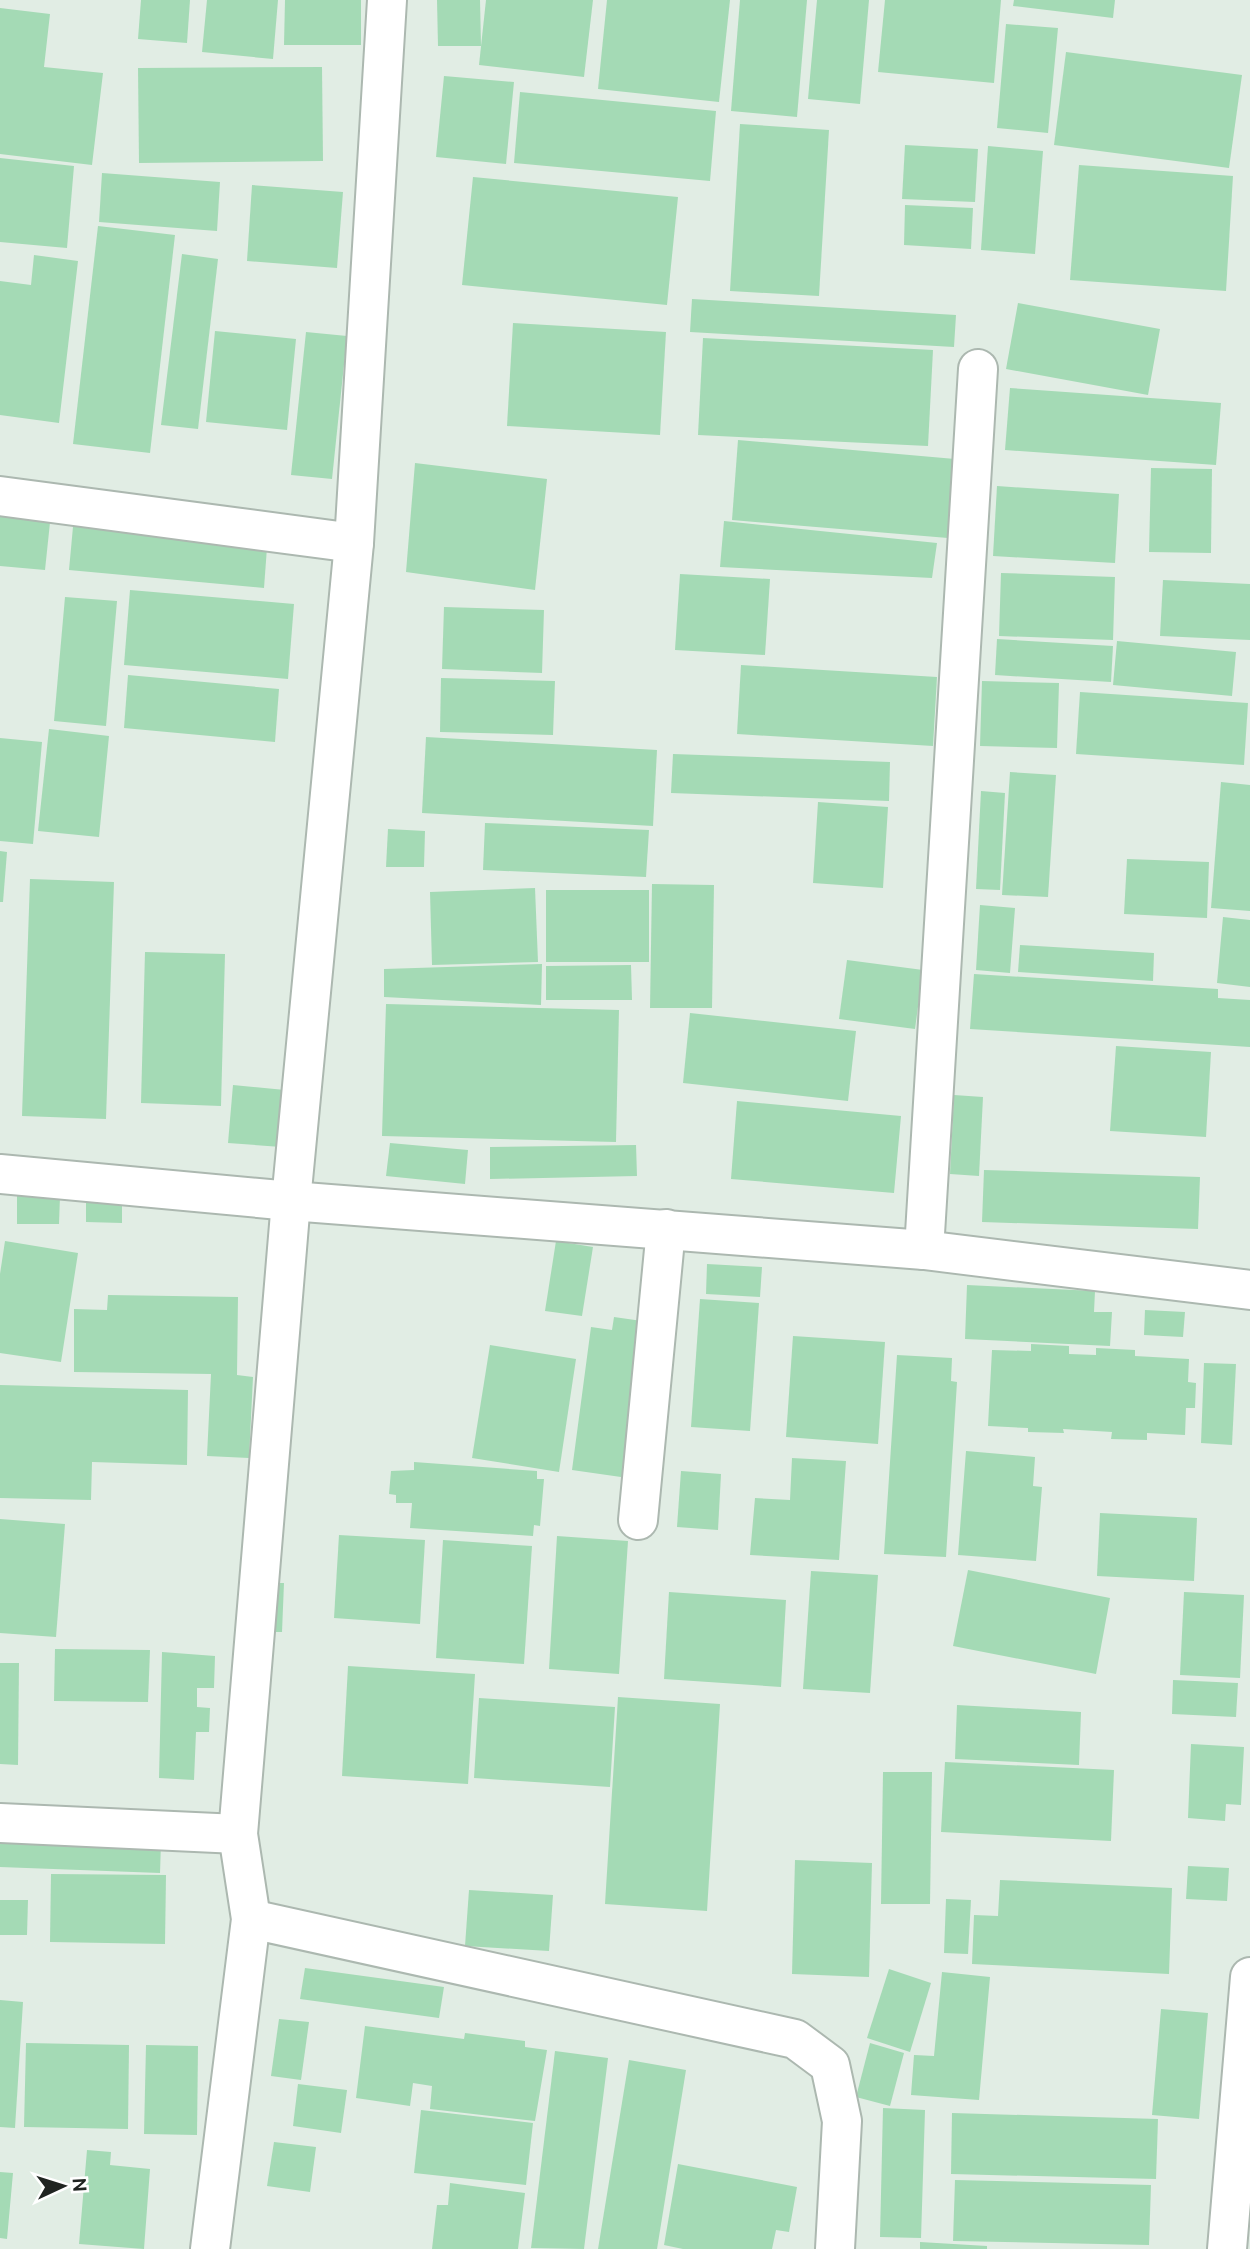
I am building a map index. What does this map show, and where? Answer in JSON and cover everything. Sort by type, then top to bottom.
[{"type":"street","points":[[210,2249],[251,1919],[238,1834],[291,1201],[354,543],[387,0]]},
{"type":"street","points":[[924,1250],[978,369]]},
{"type":"street","points":[[0,496],[354,543]]},
{"type":"street","points":[[0,1174],[291,1201],[924,1250],[1250,1290]]},
{"type":"street","points":[[638,1520],[666,1228]]},
{"type":"street","points":[[0,1823],[238,1834]]},
{"type":"street","points":[[251,1919],[795,2039],[830,2064],[842,2121],[835,2249]]},
{"type":"street","points":[[1227,2249],[1250,1977]]},
{"type":"building","points":[[141,0],[190,0],[187,43],[138,39]]},
{"type":"building","points":[[207,0],[278,0],[273,59],[202,52]]},
{"type":"building","points":[[285,0],[361,0],[361,45],[284,45]]},
{"type":"building","points":[[437,0],[480,0],[481,46],[438,46]]},
{"type":"building","points":[[486,0],[593,0],[584,77],[479,65]]},
{"type":"building","points":[[607,0],[730,0],[719,102],[598,89]]},
{"type":"building","points":[[740,0],[807,0],[797,117],[731,111]]},
{"type":"building","points":[[817,0],[869,0],[860,104],[808,99]]},
{"type":"building","points":[[885,0],[1001,0],[994,83],[878,72]]},
{"type":"building","points":[[1014,0],[1115,0],[1113,18],[1013,6]]},
{"type":"building","points":[[0,8],[50,14],[44,67],[103,73],[92,165],[0,154]]},
{"type":"building","points":[[1006,24],[1058,28],[1048,133],[997,128]]},
{"type":"building","points":[[1066,52],[1242,75],[1229,168],[1054,145]]},
{"type":"building","points":[[322,67],[323,161],[139,163],[138,68]]},
{"type":"building","points":[[444,76],[514,82],[506,164],[436,157]]},
{"type":"building","points":[[520,92],[716,111],[710,181],[514,163]]},
{"type":"building","points":[[740,124],[829,130],[819,296],[730,291]]},
{"type":"building","points":[[905,145],[978,149],[975,202],[902,199]]},
{"type":"building","points":[[988,146],[1043,151],[1035,254],[981,250]]},
{"type":"building","points":[[0,158],[74,166],[67,248],[0,242]]},
{"type":"building","points":[[1079,165],[1233,176],[1226,291],[1070,280]]},
{"type":"building","points":[[102,173],[220,182],[217,231],[99,222]]},
{"type":"building","points":[[473,177],[678,197],[667,305],[462,285]]},
{"type":"building","points":[[252,185],[343,192],[337,268],[247,261]]},
{"type":"building","points":[[905,205],[973,208],[971,249],[904,245]]},
{"type":"building","points":[[98,226],[175,235],[150,453],[73,444]]},
{"type":"building","points":[[182,254],[218,259],[198,429],[161,425]]},
{"type":"building","points":[[34,255],[78,261],[59,423],[0,415],[0,281],[31,285]]},
{"type":"building","points":[[692,299],[956,315],[954,347],[690,332]]},
{"type":"building","points":[[1018,303],[1160,329],[1148,395],[1006,369]]},
{"type":"building","points":[[513,323],[666,332],[660,435],[507,426]]},
{"type":"building","points":[[215,331],[296,339],[287,430],[206,422]]},
{"type":"building","points":[[306,332],[347,336],[332,479],[291,475]]},
{"type":"building","points":[[703,338],[933,350],[928,446],[698,435]]},
{"type":"building","points":[[1010,388],[1221,403],[1216,465],[1005,450]]},
{"type":"building","points":[[738,440],[955,459],[948,538],[732,520]]},
{"type":"building","points":[[415,463],[547,479],[535,590],[406,572]]},
{"type":"building","points":[[1151,468],[1212,469],[1211,553],[1149,552]]},
{"type":"building","points":[[997,486],[1119,494],[1115,563],[993,556]]},
{"type":"building","points":[[0,508],[51,513],[45,570],[0,566]]},
{"type":"building","points":[[74,516],[268,534],[264,588],[69,570]]},
{"type":"building","points":[[724,521],[937,543],[932,578],[720,567]]},
{"type":"building","points":[[1001,573],[1115,577],[1113,640],[999,636]]},
{"type":"building","points":[[680,574],[770,579],[765,655],[675,650]]},
{"type":"building","points":[[1163,580],[1250,584],[1250,640],[1160,636]]},
{"type":"building","points":[[130,590],[294,604],[288,679],[124,665]]},
{"type":"building","points":[[65,597],[117,601],[106,726],[54,721]]},
{"type":"building","points":[[444,607],[544,610],[542,673],[442,669]]},
{"type":"building","points":[[997,639],[1113,646],[1111,682],[995,675]]},
{"type":"building","points":[[1117,641],[1236,652],[1232,696],[1113,685]]},
{"type":"building","points":[[741,665],[937,677],[933,746],[737,734]]},
{"type":"building","points":[[128,675],[279,689],[275,742],[124,728]]},
{"type":"building","points":[[441,678],[555,681],[553,735],[440,732]]},
{"type":"building","points":[[982,681],[1059,683],[1057,748],[980,746]]},
{"type":"building","points":[[1080,692],[1248,703],[1244,765],[1076,754]]},
{"type":"building","points":[[49,729],[109,736],[99,837],[38,831]]},
{"type":"building","points":[[426,737],[657,750],[653,826],[422,813]]},
{"type":"building","points":[[0,738],[42,742],[33,844],[0,841]]},
{"type":"building","points":[[673,754],[890,762],[889,801],[671,793]]},
{"type":"building","points":[[1010,772],[1056,775],[1048,897],[1002,895]]},
{"type":"building","points":[[1221,782],[1250,785],[1250,911],[1211,908]]},
{"type":"building","points":[[981,791],[1005,793],[1000,890],[976,889]]},
{"type":"building","points":[[818,802],[888,807],[883,888],[813,883]]},
{"type":"building","points":[[485,823],[649,830],[646,877],[483,870]]},
{"type":"building","points":[[388,829],[425,831],[424,867],[386,867]]},
{"type":"building","points":[[0,851],[7,852],[3,902],[0,902]]},
{"type":"building","points":[[1127,859],[1209,862],[1207,918],[1124,914]]},
{"type":"building","points":[[30,879],[114,882],[106,1119],[22,1116]]},
{"type":"building","points":[[652,884],[714,885],[712,1008],[650,1008]]},
{"type":"building","points":[[535,888],[538,962],[432,965],[430,892]]},
{"type":"building","points":[[546,890],[649,890],[649,962],[546,962]]},
{"type":"building","points":[[980,905],[1015,908],[1010,973],[976,970]]},
{"type":"building","points":[[1223,917],[1250,920],[1250,987],[1217,983]]},
{"type":"building","points":[[1020,945],[1154,953],[1153,981],[1018,972]]},
{"type":"building","points":[[145,952],[225,954],[221,1106],[141,1103]]},
{"type":"building","points":[[847,960],[923,970],[915,1029],[839,1019]]},
{"type":"building","points":[[542,964],[541,1005],[384,997],[384,969]]},
{"type":"building","points":[[631,965],[632,1000],[546,1000],[546,966]]},
{"type":"building","points":[[974,974],[1218,989],[1218,998],[1250,1000],[1250,1047],[970,1029]]},
{"type":"building","points":[[386,1004],[619,1010],[616,1142],[382,1136]]},
{"type":"building","points":[[690,1013],[856,1031],[848,1101],[683,1083]]},
{"type":"building","points":[[1116,1046],[1211,1052],[1206,1137],[1110,1131]]},
{"type":"building","points":[[233,1085],[285,1090],[281,1147],[228,1143]]},
{"type":"building","points":[[954,1095],[983,1097],[979,1176],[950,1174]]},
{"type":"building","points":[[737,1101],[901,1116],[894,1193],[731,1179]]},
{"type":"building","points":[[390,1143],[468,1150],[465,1184],[386,1176]]},
{"type":"building","points":[[636,1145],[637,1176],[490,1179],[490,1147]]},
{"type":"building","points":[[984,1170],[1200,1177],[1198,1229],[982,1222]]},
{"type":"building","points":[[17,1195],[60,1196],[59,1224],[17,1224]]},
{"type":"building","points":[[86,1196],[122,1197],[122,1223],[86,1222]]},
{"type":"building","points":[[5,1241],[78,1253],[61,1362],[0,1353],[0,1274]]},
{"type":"building","points":[[556,1241],[593,1247],[582,1316],[545,1311]]},
{"type":"building","points":[[707,1264],[762,1267],[760,1297],[706,1294]]},
{"type":"building","points":[[967,1285],[1095,1291],[1094,1312],[1112,1312],[1110,1346],[965,1339]]},
{"type":"building","points":[[108,1295],[238,1297],[237,1375],[253,1377],[249,1458],[207,1456],[211,1374],[74,1372],[74,1309],[107,1310]]},
{"type":"building","points":[[700,1299],[759,1303],[750,1431],[691,1427]]},
{"type":"building","points":[[1145,1310],[1185,1312],[1183,1337],[1144,1335]]},
{"type":"building","points":[[614,1317],[649,1322],[628,1478],[572,1470],[591,1327],[612,1330]]},
{"type":"building","points":[[793,1336],[885,1342],[878,1444],[786,1437]]},
{"type":"building","points":[[1031,1344],[1069,1346],[1069,1354],[1096,1355],[1096,1348],[1135,1350],[1135,1356],[1189,1359],[1188,1382],[1196,1383],[1195,1408],[1186,1408],[1185,1435],[1147,1433],[1147,1440],[1111,1439],[1112,1432],[1063,1429],[1064,1433],[1028,1432],[1028,1428],[988,1426],[992,1350],[1031,1351]]},
{"type":"building","points":[[490,1345],[576,1359],[559,1472],[472,1458]]},
{"type":"building","points":[[897,1355],[952,1358],[951,1381],[957,1382],[946,1557],[884,1554]]},
{"type":"building","points":[[1204,1363],[1236,1364],[1232,1445],[1201,1443]]},
{"type":"building","points":[[0,1385],[188,1390],[187,1465],[92,1462],[91,1500],[0,1498]]},
{"type":"building","points":[[966,1451],[1035,1457],[1033,1486],[1042,1487],[1036,1561],[958,1555]]},
{"type":"building","points":[[792,1458],[846,1461],[839,1560],[750,1555],[755,1498],[790,1500]]},
{"type":"building","points":[[414,1462],[537,1471],[537,1479],[544,1479],[540,1526],[534,1525],[533,1536],[410,1528],[412,1503],[396,1503],[396,1495],[389,1494],[391,1471],[414,1470]]},
{"type":"building","points":[[681,1471],[721,1474],[718,1530],[677,1527]]},
{"type":"building","points":[[1100,1513],[1197,1518],[1194,1581],[1097,1576]]},
{"type":"building","points":[[0,1519],[65,1524],[56,1637],[0,1633]]},
{"type":"building","points":[[339,1535],[425,1540],[420,1624],[334,1618]]},
{"type":"building","points":[[557,1536],[628,1541],[619,1674],[549,1669]]},
{"type":"building","points":[[443,1540],[532,1546],[524,1664],[436,1658]]},
{"type":"building","points":[[968,1570],[1110,1598],[1096,1674],[953,1646]]},
{"type":"building","points":[[811,1571],[878,1575],[870,1693],[803,1689]]},
{"type":"building","points":[[267,1583],[284,1583],[282,1632],[266,1632]]},
{"type":"building","points":[[669,1592],[786,1600],[781,1687],[664,1679]]},
{"type":"building","points":[[1184,1592],[1244,1595],[1240,1678],[1180,1675]]},
{"type":"building","points":[[55,1649],[150,1650],[148,1702],[54,1701]]},
{"type":"building","points":[[162,1652],[215,1656],[214,1688],[197,1688],[197,1707],[210,1708],[209,1732],[196,1732],[194,1780],[159,1778]]},
{"type":"building","points":[[0,1663],[19,1663],[18,1765],[0,1764]]},
{"type":"building","points":[[348,1666],[475,1674],[468,1784],[342,1776]]},
{"type":"building","points":[[1173,1680],[1238,1683],[1236,1717],[1172,1714]]},
{"type":"building","points":[[618,1697],[720,1704],[707,1911],[605,1904]]},
{"type":"building","points":[[479,1698],[615,1707],[610,1787],[474,1778]]},
{"type":"building","points":[[957,1705],[1081,1712],[1079,1765],[955,1759]]},
{"type":"building","points":[[1191,1744],[1244,1747],[1241,1805],[1226,1804],[1225,1821],[1188,1818]]},
{"type":"building","points":[[945,1762],[1114,1770],[1111,1841],[941,1832]]},
{"type":"building","points":[[883,1772],[932,1772],[930,1904],[881,1904]]},
{"type":"building","points":[[0,1833],[161,1841],[160,1873],[0,1867]]},
{"type":"building","points":[[795,1860],[872,1863],[869,1977],[792,1974]]},
{"type":"building","points":[[1188,1866],[1229,1868],[1227,1901],[1186,1899]]},
{"type":"building","points":[[51,1874],[166,1875],[165,1944],[50,1942]]},
{"type":"building","points":[[1000,1880],[1172,1888],[1169,1974],[972,1964],[974,1915],[998,1916]]},
{"type":"building","points":[[469,1890],[553,1895],[549,1951],[465,1946]]},
{"type":"building","points":[[946,1899],[971,1900],[968,1954],[944,1953]]},
{"type":"building","points":[[0,1900],[28,1900],[27,1935],[0,1935]]},
{"type":"building","points":[[305,1968],[444,1987],[439,2018],[300,1999]]},
{"type":"building","points":[[889,1969],[931,1983],[910,2052],[867,2038]]},
{"type":"building","points":[[942,1972],[990,1977],[979,2100],[911,2095],[914,2055],[934,2056]]},
{"type":"building","points":[[0,2000],[23,2002],[15,2128],[0,2127]]},
{"type":"building","points":[[1161,2009],[1208,2013],[1199,2119],[1152,2115]]},
{"type":"building","points":[[279,2019],[309,2022],[301,2080],[271,2076]]},
{"type":"building","points":[[365,2026],[464,2039],[465,2033],[525,2041],[525,2047],[547,2050],[535,2121],[430,2109],[432,2086],[413,2083],[410,2106],[356,2098]]},
{"type":"building","points":[[26,2043],[129,2045],[128,2129],[24,2127]]},
{"type":"building","points":[[870,2043],[904,2053],[890,2106],[856,2097]]},
{"type":"building","points":[[146,2045],[198,2046],[197,2135],[144,2134]]},
{"type":"building","points":[[555,2051],[608,2058],[584,2249],[531,2248]]},
{"type":"building","points":[[629,2060],[686,2070],[657,2249],[598,2249]]},
{"type":"building","points":[[298,2084],[347,2090],[341,2133],[293,2126]]},
{"type":"building","points":[[883,2108],[925,2110],[921,2238],[880,2237]]},
{"type":"building","points":[[421,2110],[533,2123],[526,2185],[414,2173]]},
{"type":"building","points":[[952,2113],[1158,2119],[1156,2179],[951,2174]]},
{"type":"building","points":[[274,2142],[316,2147],[310,2192],[267,2186]]},
{"type":"building","points":[[87,2150],[111,2152],[110,2165],[150,2169],[144,2249],[79,2244]]},
{"type":"building","points":[[678,2164],[797,2187],[789,2232],[776,2230],[772,2249],[683,2249],[664,2245]]},
{"type":"building","points":[[0,2172],[13,2173],[7,2239],[0,2238]]},
{"type":"building","points":[[955,2180],[1151,2185],[1149,2245],[953,2241]]},
{"type":"building","points":[[450,2183],[525,2193],[518,2249],[432,2249],[437,2205],[448,2205]]},
{"type":"building","points":[[920,2242],[987,2246],[987,2249],[920,2249]]}]
